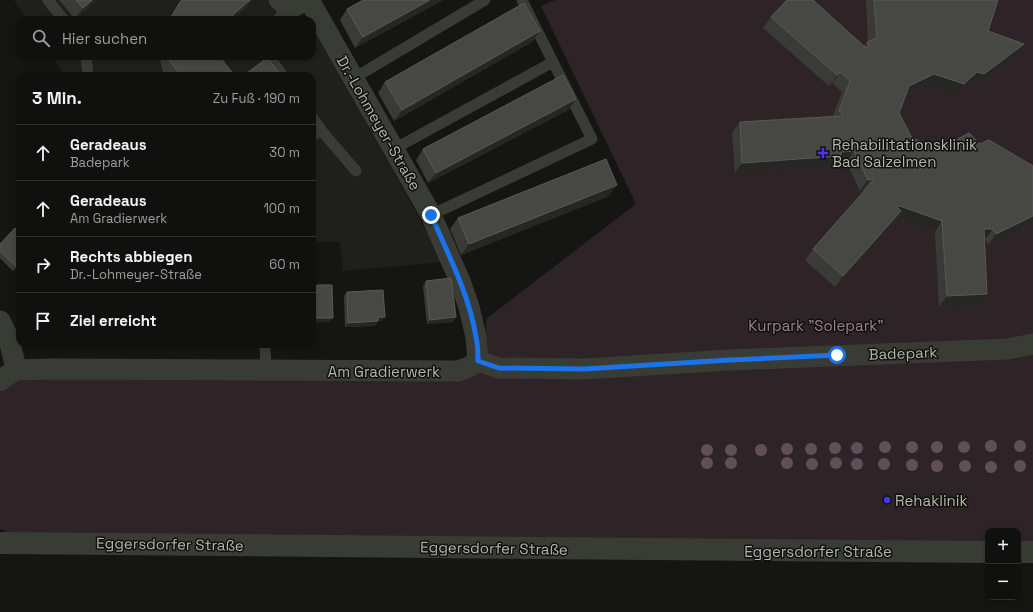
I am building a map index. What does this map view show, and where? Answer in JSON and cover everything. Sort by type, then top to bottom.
[{"type":"street","name":"Dr.-Lohmeyer-Straße","points":[[292,5],[301,16]]},
{"type":"street","name":"Dr.-Lohmeyer-Straße","points":[[316,33],[354,78],[431,215],[460,281],[469,307],[476,337],[478,361]]},
{"type":"street","points":[[0,321],[5,329],[12,350],[8,376]]},
{"type":"street","name":"Badepark","points":[[478,361],[499,368],[584,369],[748,359],[1008,349],[1033,344]]},
{"type":"street","name":"Am Gradierwerk","points":[[8,376],[52,369],[458,371],[469,367],[478,361]]},
{"type":"street","name":"Eggersdorfer Straße","points":[[0,542],[985,552]]},
{"type":"street","points":[[1021,552],[1033,552]]},
{"type":"lane","points":[[48,0],[61,16]]},
{"type":"lane","points":[[354,78],[486,0]]},
{"type":"lane","points":[[431,215],[592,139],[522,0]]},
{"type":"lane","points":[[86,60],[88,72]]},
{"type":"lane","points":[[272,60],[280,72]]},
{"type":"lane","points":[[394,149],[552,62]]},
{"type":"lane","points":[[317,133],[356,171]]},
{"type":"lane","points":[[265,348],[266,371]]},
{"type":"shaded area","points":[[14,0],[267,0],[273,10],[289,16],[24,16]]},
{"type":"shaded area","points":[[316,30],[443,262],[343,271],[340,242],[316,241],[316,72],[62,72],[55,60],[316,60]]},
{"type":"green space","name":"Kurpark \"Solepark\"","points":[[556,0],[1033,0],[1033,544],[1021,544],[1021,528],[985,528],[985,544],[13,534],[0,529],[0,392],[16,380],[487,367],[486,319],[636,204],[541,6]]},
{"type":"building","points":[[76,0],[92,0],[83,8]]},
{"type":"building","points":[[182,0],[250,0],[232,16],[172,16]]},
{"type":"building","points":[[363,0],[430,0],[363,37],[347,9]]},
{"type":"building","name":"Rehabilitationsklinik Bad Salzelmen","points":[[787,0],[813,0],[866,48],[869,45],[867,42],[877,38],[874,0],[998,0],[988,31],[1024,44],[984,74],[977,72],[964,84],[934,74],[909,86],[899,113],[912,138],[939,149],[969,133],[980,144],[989,140],[1033,166],[1033,216],[996,234],[993,229],[984,229],[987,294],[947,296],[942,221],[900,206],[897,207],[901,211],[843,276],[813,249],[873,181],[871,179],[868,180],[854,151],[841,152],[841,156],[742,163],[740,122],[842,116],[842,113],[839,111],[850,81],[840,72],[837,75],[771,17]]},
{"type":"building","points":[[524,3],[540,31],[402,110],[385,82]]},
{"type":"building","points":[[222,60],[232,72],[178,72],[170,61]]},
{"type":"building","points":[[264,60],[269,60],[279,72],[248,72]]},
{"type":"building","points":[[563,75],[576,99],[436,173],[423,149]]},
{"type":"building","points":[[606,159],[617,185],[469,244],[458,218]]},
{"type":"building","points":[[15,228],[16,229],[16,266],[0,251],[0,244]]},
{"type":"building","points":[[451,278],[456,317],[430,320],[426,281]]},
{"type":"building","points":[[317,285],[332,285],[333,318],[316,318]]},
{"type":"building","points":[[383,290],[385,317],[378,317],[378,321],[348,323],[347,292]]},
{"type":"place","name":"Rehabilitationsklinik Bad Salzelmen","points":[[823,153]]},
{"type":"place","name":"Rehaklinik","points":[[887,500]]},
{"type":"route","points":[[431,215],[460,281],[469,307],[476,337],[478,361],[499,368],[584,369],[837,355]]}]
